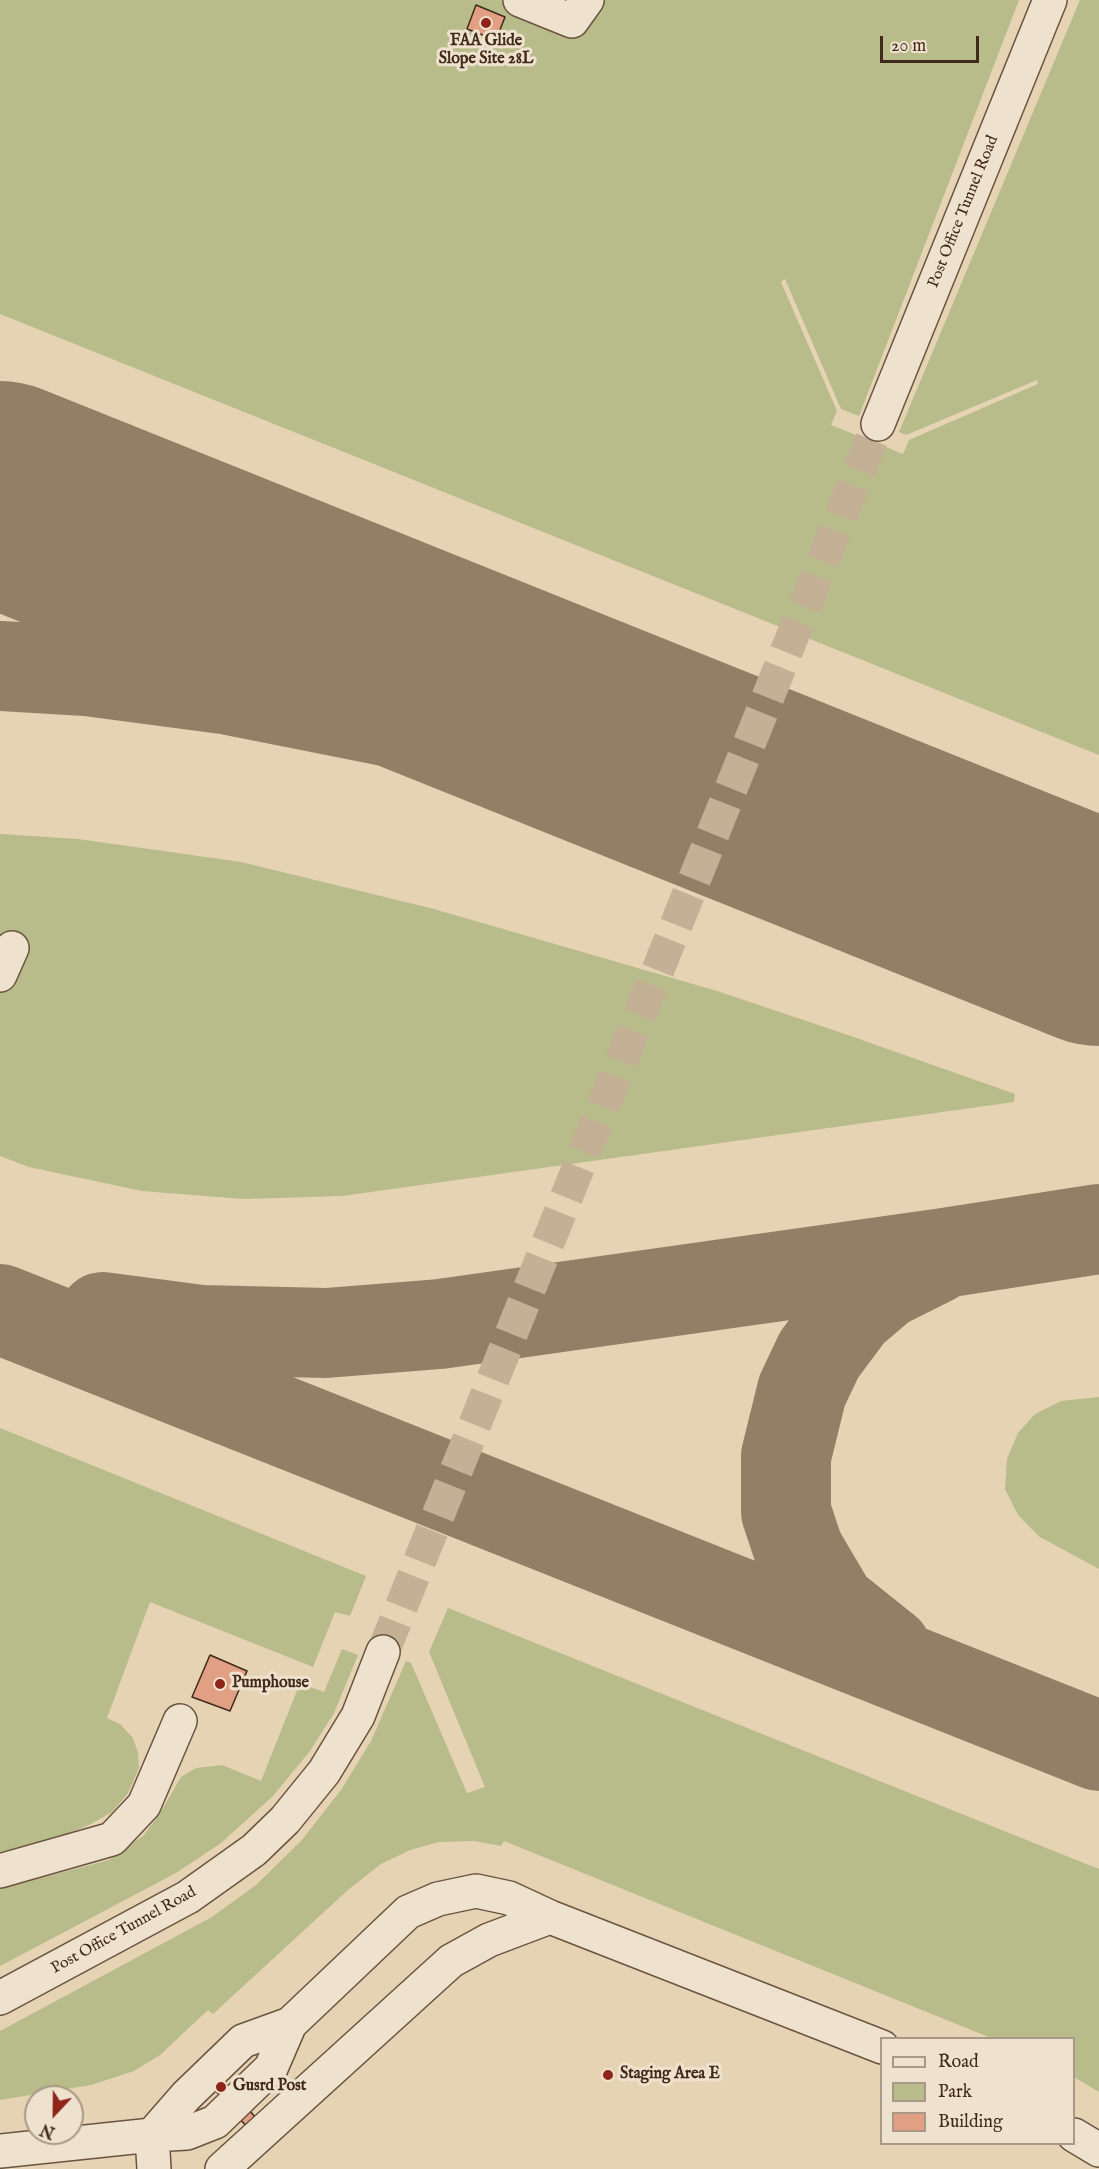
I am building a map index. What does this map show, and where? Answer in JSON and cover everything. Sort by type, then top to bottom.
[{"type":"lane","points":[[520,0],[572,21],[587,0]]},
{"type":"lane","name":"Post Office Tunnel Road","points":[[878,424],[1050,0]]},
{"type":"lane","name":"Post Office Tunnel Road","points":[[0,1998],[188,1897],[254,1850],[285,1820],[324,1772],[358,1716],[383,1652]]},
{"type":"lane","points":[[0,1870],[112,1839],[144,1805],[180,1721]]},
{"type":"lane","points":[[0,2151],[187,2133],[215,2122],[272,2068],[290,2024],[408,1912],[438,1899],[476,1891],[509,1898],[550,1917],[880,2046]]},
{"type":"lane","points":[[222,2169],[451,1961],[489,1940],[550,1917]]},
{"type":"lane","points":[[152,2135],[154,2169]]},
{"type":"lane","points":[[1075,2136],[1099,2150]]},
{"type":"green space","points":[[0,0],[1019,0],[859,416],[841,409],[785,279],[781,282],[837,411],[831,425],[903,454],[909,440],[1038,384],[1037,380],[906,435],[899,432],[1080,0],[1099,0],[1099,755],[0,314]]},
{"type":"green space","points":[[0,834],[78,839],[241,862],[434,909],[717,991],[1015,1094],[1014,1102],[342,1196],[244,1199],[142,1191],[29,1167],[0,1156]]},
{"type":"green space","points":[[1099,1397],[1099,1569],[1040,1537],[1018,1515],[1005,1489],[1007,1459],[1018,1433],[1035,1414],[1061,1401]]},
{"type":"green space","points":[[0,1428],[366,1576],[350,1616],[335,1612],[313,1667],[150,1602],[107,1718],[120,1724],[133,1738],[138,1753],[139,1768],[128,1793],[112,1812],[89,1825],[60,1837],[0,1852]]},
{"type":"green space","points":[[448,1608],[1099,1869],[1099,2092],[1075,2078],[1075,2037],[989,2037],[504,1841],[501,1846],[474,1841],[439,1842],[410,1850],[381,1864],[349,1889],[213,2014],[208,2010],[160,2055],[134,2071],[84,2086],[24,2085],[24,2096],[0,2100],[0,2031],[212,1917],[256,1885],[301,1841],[341,1790],[371,1741],[406,1661],[411,1663],[467,1793],[485,1787],[429,1652]]},
{"type":"green space","points":[[342,1649],[358,1655],[334,1713],[310,1751],[273,1796],[221,1843],[176,1873],[0,1966],[0,1889],[109,1860],[143,1836],[159,1815],[181,1777],[196,1768],[222,1765],[261,1781],[300,1683],[324,1692]]},
{"type":"building","name":"FAA Glide Slope Site 28L","points":[[476,5],[505,17],[496,40],[467,29]]},
{"type":"building","name":"Pumphouse","points":[[210,1655],[247,1671],[230,1711],[192,1697]]},
{"type":"building","name":"Gusrd Post","points":[[222,2079],[229,2087],[220,2096],[213,2088]]},
{"type":"building","name":"Gusrd Post","points":[[250,2111],[256,2118],[247,2127],[240,2119]]},
{"type":"taxiway","points":[[0,666],[86,671],[230,690],[457,735],[896,853]]},
{"type":"taxiway","points":[[103,1317],[202,1330],[326,1333],[440,1324],[1099,1229]]},
{"type":"taxiway","points":[[887,1651],[832,1607],[799,1551],[786,1512],[786,1456],[802,1391],[819,1355],[851,1312],[884,1284],[934,1259]]},
{"type":"taxiway","points":[[0,1309],[1099,1746]]},
{"type":"runway","points":[[0,493],[1099,934]]},
{"type":"tunnel","points":[[383,1652],[878,424]]},
{"type":"place","name":"FAA Glide Slope Site 28L","points":[[486,23]]},
{"type":"place","name":"Pumphouse","points":[[220,1684]]},
{"type":"place","name":"Staging Area E","points":[[608,2075]]},
{"type":"place","name":"Gusrd Post","points":[[221,2087]]}]
